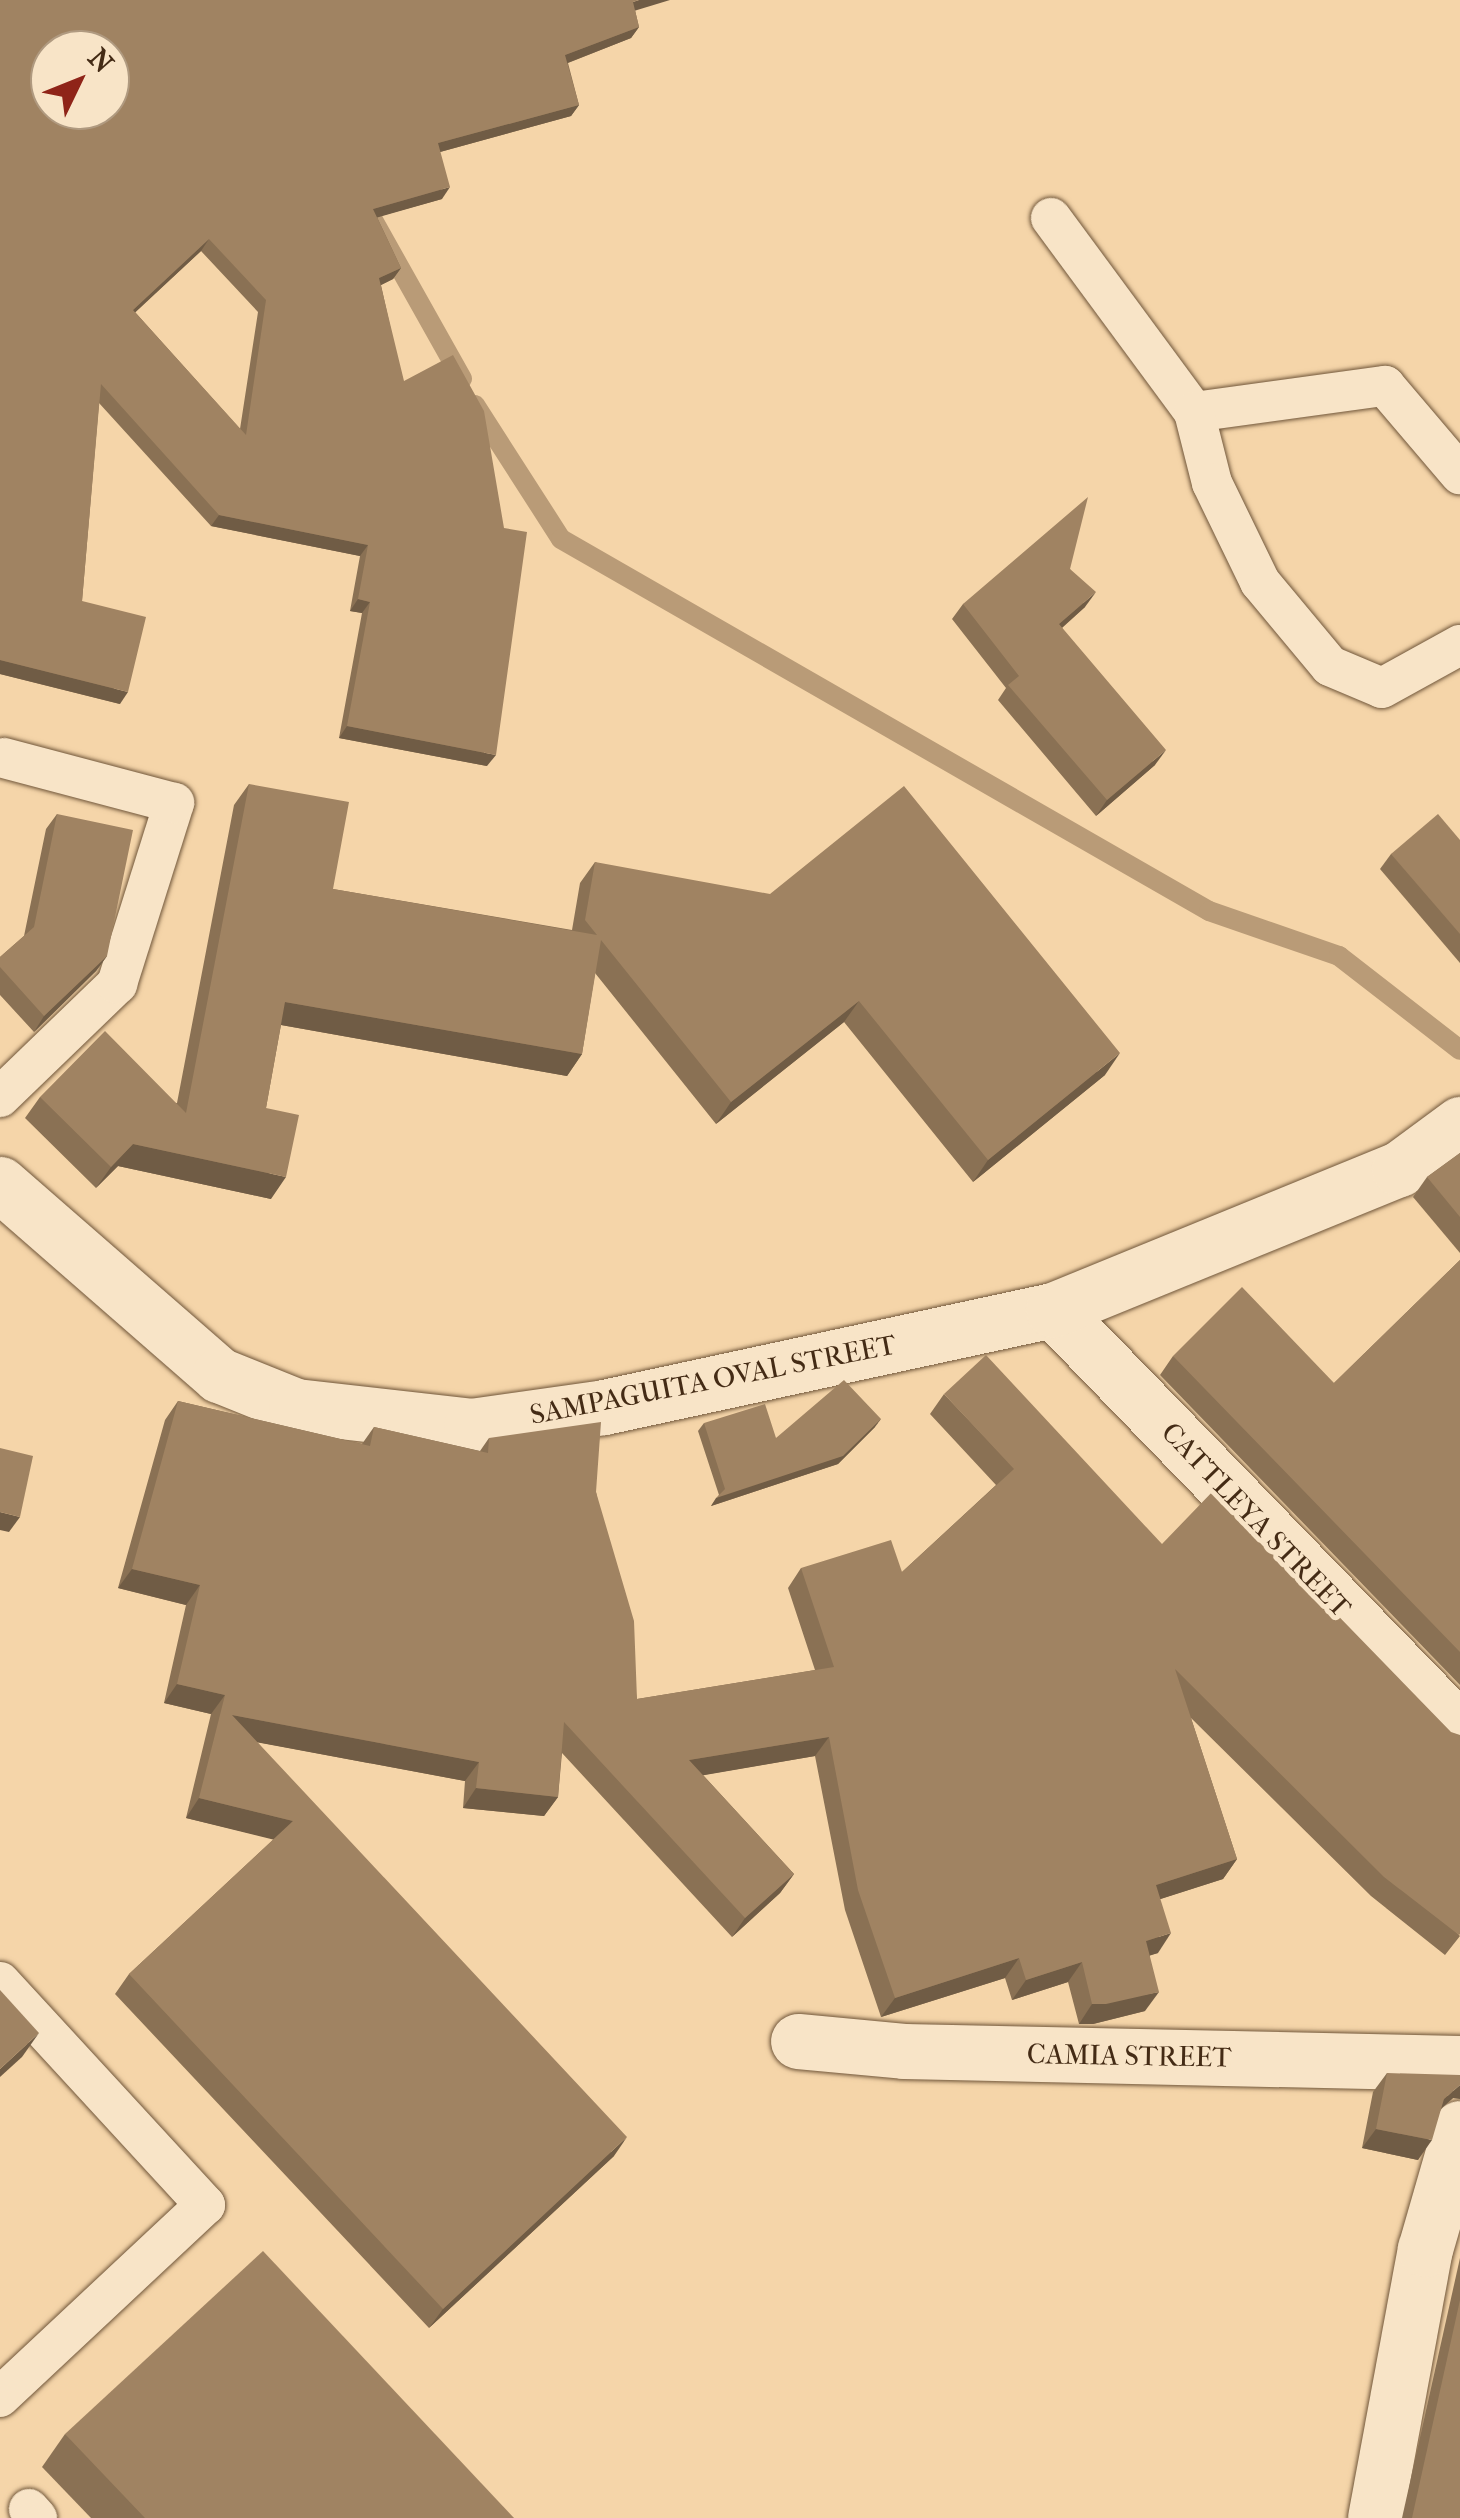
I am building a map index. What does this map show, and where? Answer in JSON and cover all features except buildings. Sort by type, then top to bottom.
[{"type":"street","name":"SAMPAGUITA OVAL STREET","points":[[0,1184],[219,1375],[296,1406],[396,1424],[472,1426],[604,1407],[1052,1310],[1398,1169],[1460,1124]]},
{"type":"street","name":"CATTLEYA STREET","points":[[1052,1310],[1460,1730]]},
{"type":"street","name":"CAMIA STREET","points":[[798,2041],[904,2052],[1460,2062]]},
{"type":"street","points":[[1376,2518],[1417,2288],[1460,2128]]},
{"type":"lane","points":[[1051,218],[1194,412],[1212,483],[1260,582],[1330,666],[1382,688],[1460,645]]},
{"type":"lane","points":[[1194,412],[1385,386],[1460,474]]},
{"type":"lane","points":[[0,1096],[117,984],[174,803],[4,758]]},
{"type":"lane","points":[[0,1982],[205,2205],[0,2397]]},
{"type":"waterway","points":[[369,213],[462,379]]},
{"type":"waterway","points":[[475,405],[561,539],[1209,911],[1339,956],[1460,1050]]}]
